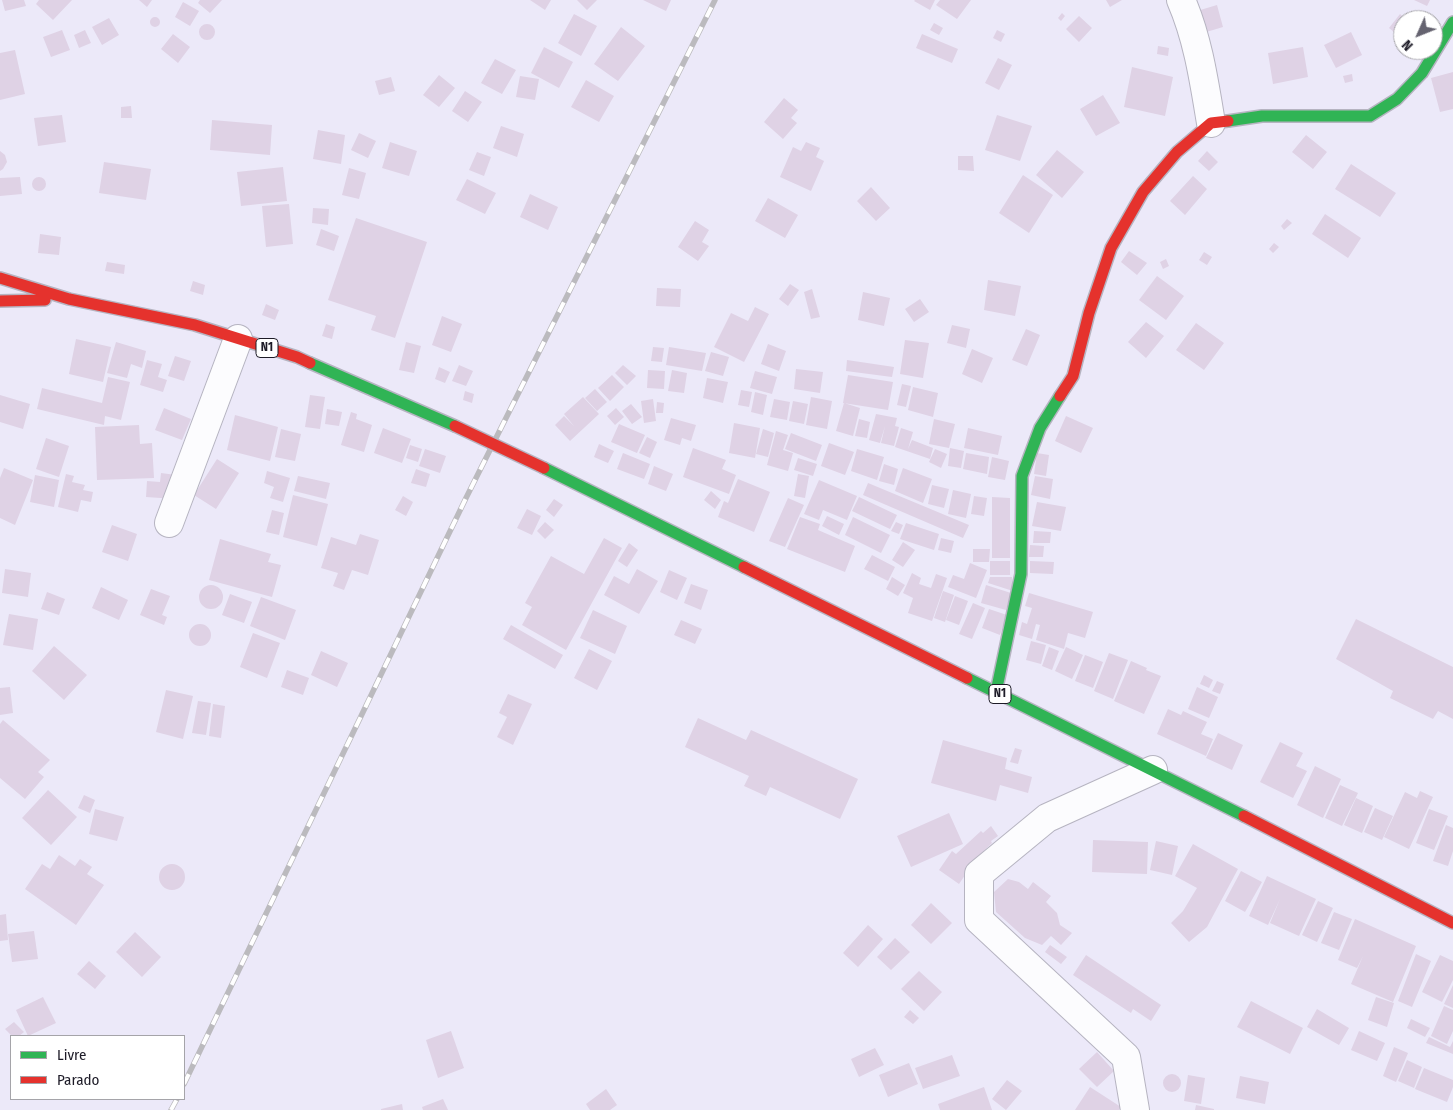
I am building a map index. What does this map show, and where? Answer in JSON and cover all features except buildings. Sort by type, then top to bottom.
[{"type":"main road","points":[[996,692],[1016,606],[1021,574],[1022,476],[1040,428],[1073,376],[1088,313],[1111,248],[1143,192],[1177,152],[1211,123],[1262,116],[1370,116],[1397,99],[1422,73],[1453,22]]},
{"type":"main road","points":[[0,278],[69,300]]},
{"type":"main road","name":"N1","points":[[0,293],[69,300],[195,325],[297,357],[455,426],[544,468],[1153,770],[1453,923]]},
{"type":"main road","points":[[0,301],[69,300]]},
{"type":"street","points":[[1181,0],[1189,18],[1202,71],[1211,123]]},
{"type":"street","points":[[169,523],[238,338]]},
{"type":"street","points":[[1135,1110],[1126,1057],[979,920],[979,874],[1047,818],[1153,770]]},
{"type":"railway","points":[[185,1082],[466,498],[715,0]]},
{"type":"railway","points":[[171,1110],[176,1100]]},
{"type":"traffic: fast","points":[[1228,121],[1262,116],[1370,116],[1397,99],[1422,73],[1453,22]]},
{"type":"traffic: fast","points":[[310,363],[455,426]]},
{"type":"traffic: fast","points":[[996,692],[1021,574],[1022,476],[1040,428],[1060,396]]},
{"type":"traffic: fast","points":[[544,468],[744,567]]},
{"type":"traffic: fast","points":[[967,678],[1244,816]]},
{"type":"traffic: jam","points":[[1060,396],[1073,376],[1089,313],[1111,248],[1143,192],[1177,152],[1211,123],[1228,121]]},
{"type":"traffic: jam","points":[[0,278],[69,299],[195,325],[297,357],[310,363]]},
{"type":"traffic: jam","points":[[0,301],[45,300]]},
{"type":"traffic: jam","points":[[455,426],[544,468]]},
{"type":"traffic: jam","points":[[744,567],[967,678]]},
{"type":"traffic: jam","points":[[1244,816],[1453,923]]}]
